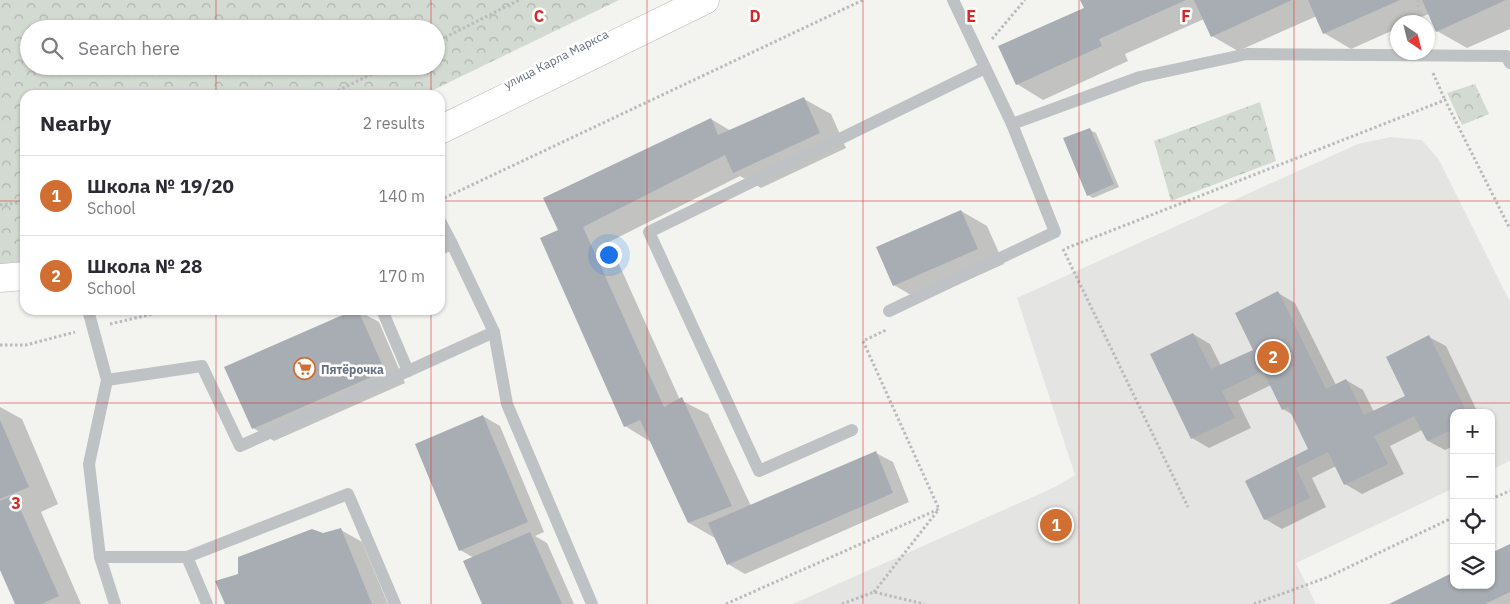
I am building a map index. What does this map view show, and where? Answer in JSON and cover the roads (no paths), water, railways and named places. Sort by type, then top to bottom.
[{"type":"street","name":"улица Карла Маркса","points":[[445,115],[673,0]]},
{"type":"street","points":[[445,128],[706,0]]},
{"type":"street","points":[[0,278],[20,276]]},
{"type":"street","points":[[0,287],[20,285]]},
{"type":"lane","points":[[890,311],[1056,232],[1012,124],[953,0]]},
{"type":"lane","points":[[1012,124],[1140,77],[1247,54],[1506,56],[1510,63]]},
{"type":"lane","points":[[852,430],[759,471],[649,232],[985,68]]},
{"type":"lane","points":[[445,231],[494,332],[507,404],[592,604]]},
{"type":"lane","points":[[445,248],[452,244]]},
{"type":"lane","points":[[89,315],[107,380],[89,464],[100,557],[115,604]]},
{"type":"lane","points":[[384,315],[408,371]]},
{"type":"lane","points":[[107,380],[202,366],[240,446],[494,332]]},
{"type":"lane","points":[[100,557],[187,558],[348,494],[395,604]]},
{"type":"lane","points":[[187,558],[207,604]]},
{"type":"place","name":"Школа № 28","points":[[1273,357]]},
{"type":"place","name":"Пятёрочка","points":[[305,369]]},
{"type":"place","name":"Школа № 19/20","points":[[1056,525]]}]
